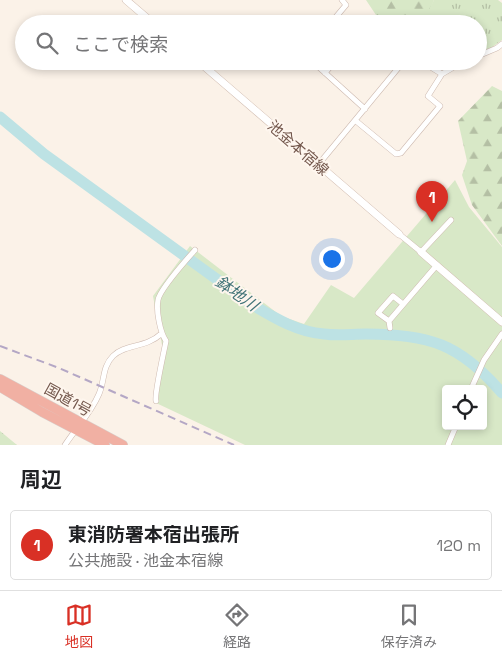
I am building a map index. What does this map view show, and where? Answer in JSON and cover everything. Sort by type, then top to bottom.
[{"type":"highway","name":"国道1号","points":[[0,379],[105,445]]},
{"type":"highway","name":"国道1号","points":[[0,387],[77,426],[123,445]]},
{"type":"street","points":[[126,0],[144,15]]},
{"type":"street","points":[[338,15],[346,5],[342,0]]},
{"type":"street","points":[[487,52],[502,44]]},
{"type":"street","name":"池金本宿線","points":[[208,70],[399,234]]},
{"type":"street","points":[[322,70],[365,109]]},
{"type":"street","points":[[318,165],[397,70]]},
{"type":"street","points":[[436,70],[442,74]]},
{"type":"street","points":[[356,121],[396,154],[401,153],[440,106],[428,96],[442,74],[449,70]]},
{"type":"street","points":[[421,252],[451,220]]},
{"type":"street","points":[[399,234],[502,322]]},
{"type":"street","points":[[156,401],[154,396],[161,374],[166,341],[161,334],[158,299],[195,250]]},
{"type":"street","points":[[390,328],[389,321],[436,265]]},
{"type":"street","points":[[389,321],[378,314],[393,296],[403,304]]},
{"type":"street","points":[[65,445],[99,394],[103,370],[114,354],[128,348],[153,342],[161,334]]},
{"type":"street","points":[[473,385],[484,360],[502,334]]},
{"type":"street","points":[[448,445],[454,430]]},
{"type":"green space","points":[[366,0],[434,0],[428,15],[376,15]]},
{"type":"green space","points":[[434,0],[498,0],[502,3],[502,40],[487,49],[487,15],[426,15]]},
{"type":"green space","points":[[492,86],[502,91],[502,246],[472,205],[462,175],[467,161],[458,121]]},
{"type":"green space","points":[[455,180],[469,207],[502,247],[502,445],[245,445],[154,402],[162,367],[162,345],[153,296],[190,246],[281,316],[304,324],[331,285],[354,298]]},
{"type":"green space","points":[[0,431],[17,445],[0,445]]},
{"type":"waterway","name":"鉢地川","points":[[0,117],[44,154],[251,304],[268,314],[295,327],[314,333],[388,335],[426,340],[442,345],[472,363],[502,393]]},
{"type":"railway","points":[[0,346],[59,368],[234,445]]},
{"type":"place","name":"東消防署本宿出張所","points":[[432,222]]}]
